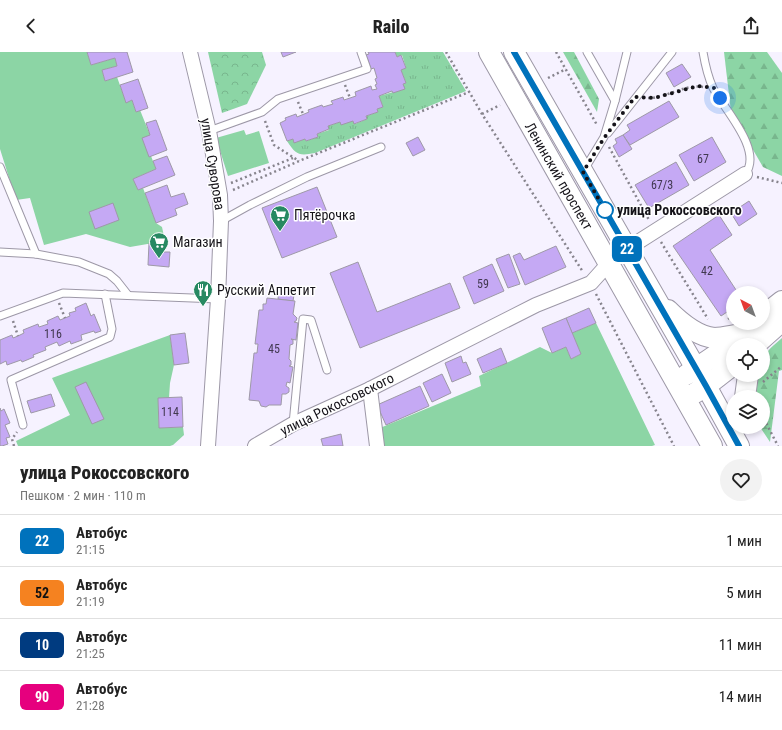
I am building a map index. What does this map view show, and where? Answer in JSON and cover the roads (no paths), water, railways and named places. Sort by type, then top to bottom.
[{"type":"main road","name":"Ленинский проспект","points":[[488,52],[712,446]]},
{"type":"main road","name":"Ленинский проспект","points":[[514,52],[739,446]]},
{"type":"main road","points":[[656,299],[684,324],[704,335],[713,338],[753,338],[782,321]]},
{"type":"main road","points":[[770,310],[782,301]]},
{"type":"main road","points":[[675,382],[726,353]]},
{"type":"main road","points":[[685,399],[706,386],[726,370]]},
{"type":"main road","points":[[745,434],[746,446]]},
{"type":"street","name":"улица Суворова","points":[[190,52],[209,131],[220,192],[221,221],[218,299],[208,446]]},
{"type":"street","points":[[627,249],[746,174]]},
{"type":"street","name":"улица Рокоссовского","points":[[255,446],[293,424],[370,389],[536,304],[592,283],[609,264]]},
{"type":"street","points":[[370,389],[377,446]]},
{"type":"lane","points":[[209,131],[262,112],[278,99],[367,69],[361,52]]},
{"type":"lane","points":[[588,52],[615,100]]},
{"type":"lane","points":[[604,138],[627,52]]},
{"type":"lane","points":[[583,172],[604,138],[672,52]]},
{"type":"lane","points":[[703,52],[706,66],[714,88],[749,146],[750,165],[746,174]]},
{"type":"lane","points":[[221,221],[307,177],[381,147]]},
{"type":"lane","points":[[0,167],[36,254]]},
{"type":"lane","points":[[0,252],[36,254],[79,262],[109,274],[117,281],[128,295]]},
{"type":"lane","points":[[0,316],[63,293],[218,299]]},
{"type":"lane","points":[[23,425],[11,380],[110,337],[112,329],[105,294]]},
{"type":"lane","points":[[293,424],[303,319],[311,320],[327,370]]},
{"type":"place","name":"улица Рокоссовского","points":[[605,210]]},
{"type":"place","name":"Пятёрочка","points":[[280,232]]},
{"type":"place","name":"Магазин","points":[[159,259]]},
{"type":"place","name":"Русский Аппетит","points":[[203,307]]}]
